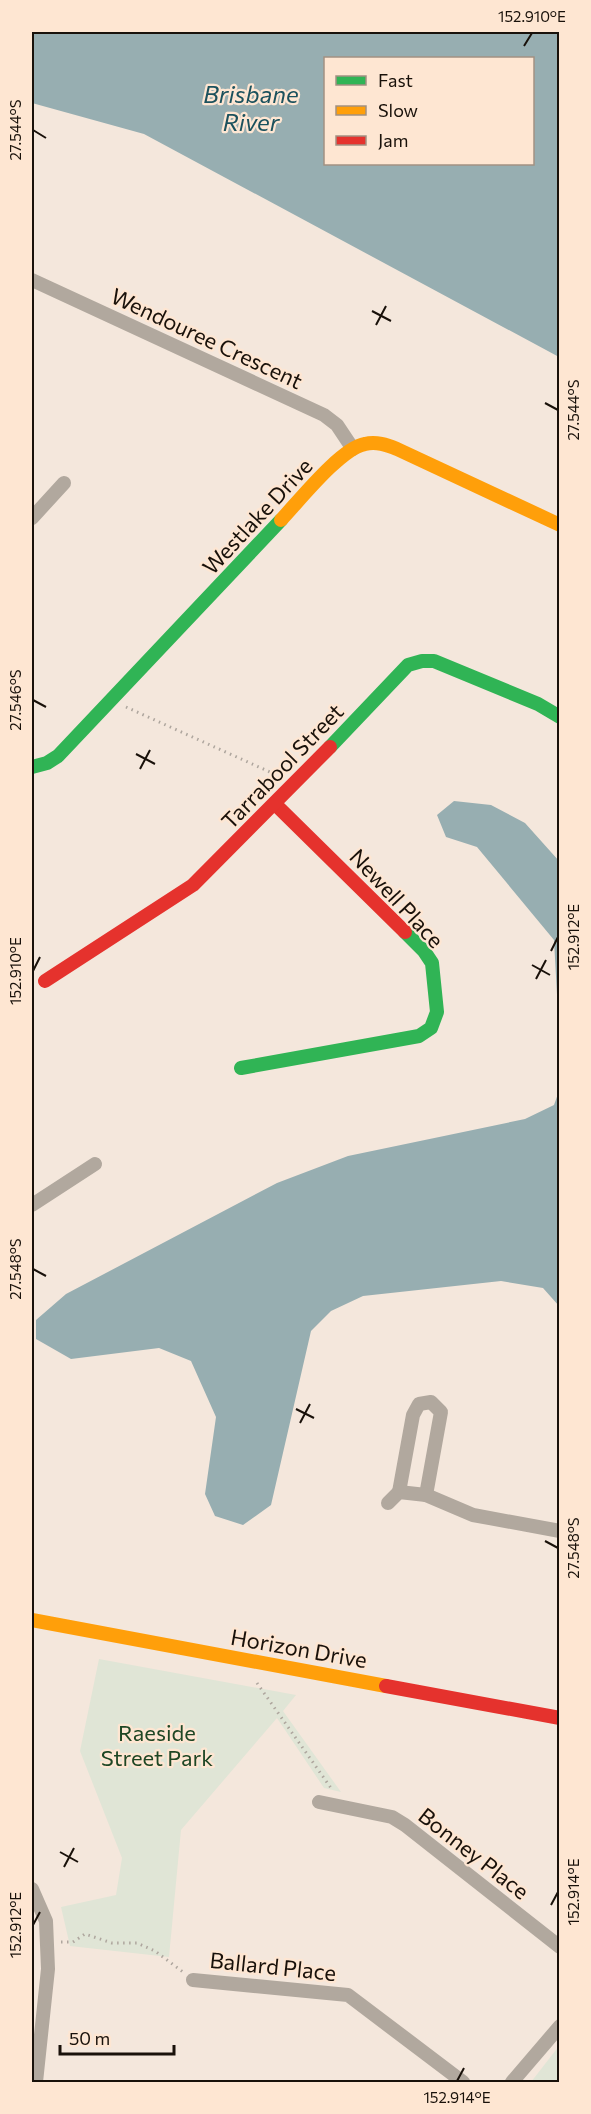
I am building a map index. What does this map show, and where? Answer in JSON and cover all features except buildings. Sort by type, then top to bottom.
[{"type":"street","name":"Wendouree Crescent","points":[[32,280],[324,415],[337,425],[353,449]]},
{"type":"street","points":[[353,449],[362,443],[373,442],[397,449],[560,525]]},
{"type":"street","name":"Westlake Drive","points":[[32,767],[47,763],[58,756],[338,460],[353,449]]},
{"type":"street","points":[[32,518],[64,483]]},
{"type":"street","name":"Tarrabool Street","points":[[45,981],[193,885],[275,804],[408,665],[422,661],[434,661],[538,704],[560,717]]},
{"type":"street","name":"Newell Place","points":[[241,1068],[419,1036],[431,1028],[437,1011],[432,963],[424,951],[275,804]]},
{"type":"street","points":[[32,1205],[95,1164]]},
{"type":"street","points":[[388,1503],[399,1492],[413,1415],[419,1404],[431,1402],[441,1412],[426,1495]]},
{"type":"street","points":[[399,1492],[426,1495],[473,1515],[560,1531]]},
{"type":"street","name":"Horizon Drive","points":[[32,1620],[560,1718]]},
{"type":"street","name":"Bonney Place","points":[[322,1803],[392,1817],[560,1947]]},
{"type":"street","points":[[32,1889],[46,1922],[48,1969],[36,2082]]},
{"type":"street","name":"Ballard Place","points":[[193,1980],[348,1995],[463,2082]]},
{"type":"street","points":[[512,2082],[560,2026]]},
{"type":"path","points":[[126,707],[295,783]]},
{"type":"path","points":[[257,1683],[331,1788],[322,1803]]},
{"type":"path","points":[[47,1941],[73,1942],[86,1934],[112,1943],[137,1943],[155,1951],[193,1980]]},
{"type":"green space","name":"Raeside Street Park","points":[[99,1659],[296,1695],[283,1711],[341,1792],[324,1788],[277,1718],[181,1830],[169,1957],[70,1946],[61,1907],[116,1895],[122,1858],[80,1751]]},
{"type":"green space","points":[[559,2046],[559,2082],[531,2082]]},
{"type":"water","name":"Brisbane River","points":[[32,32],[559,32],[559,357],[144,134],[32,103]]},
{"type":"water","points":[[454,801],[491,805],[525,823],[559,861],[559,1031],[554,940],[477,847],[446,837],[437,815]]},
{"type":"water","points":[[559,1091],[559,1306],[543,1288],[501,1281],[363,1296],[331,1311],[311,1331],[271,1505],[243,1525],[215,1516],[205,1494],[216,1417],[191,1361],[159,1348],[71,1359],[36,1339],[36,1320],[66,1294],[277,1183],[348,1156],[525,1119],[554,1105]]},
{"type":"traffic: fast","points":[[32,767],[47,763],[58,756],[281,520]]},
{"type":"traffic: fast","points":[[330,747],[408,665],[422,661],[434,661],[538,704],[560,717]]},
{"type":"traffic: fast","points":[[241,1068],[419,1036],[431,1028],[437,1012],[432,963],[424,951],[405,932]]},
{"type":"traffic: slow","points":[[281,520],[321,476],[344,455],[355,448],[373,443],[397,449],[560,525]]},
{"type":"traffic: slow","points":[[32,1620],[386,1686]]},
{"type":"traffic: jam","points":[[45,981],[193,885],[330,747]]},
{"type":"traffic: jam","points":[[275,804],[405,932]]},
{"type":"traffic: jam","points":[[386,1686],[560,1718]]}]
